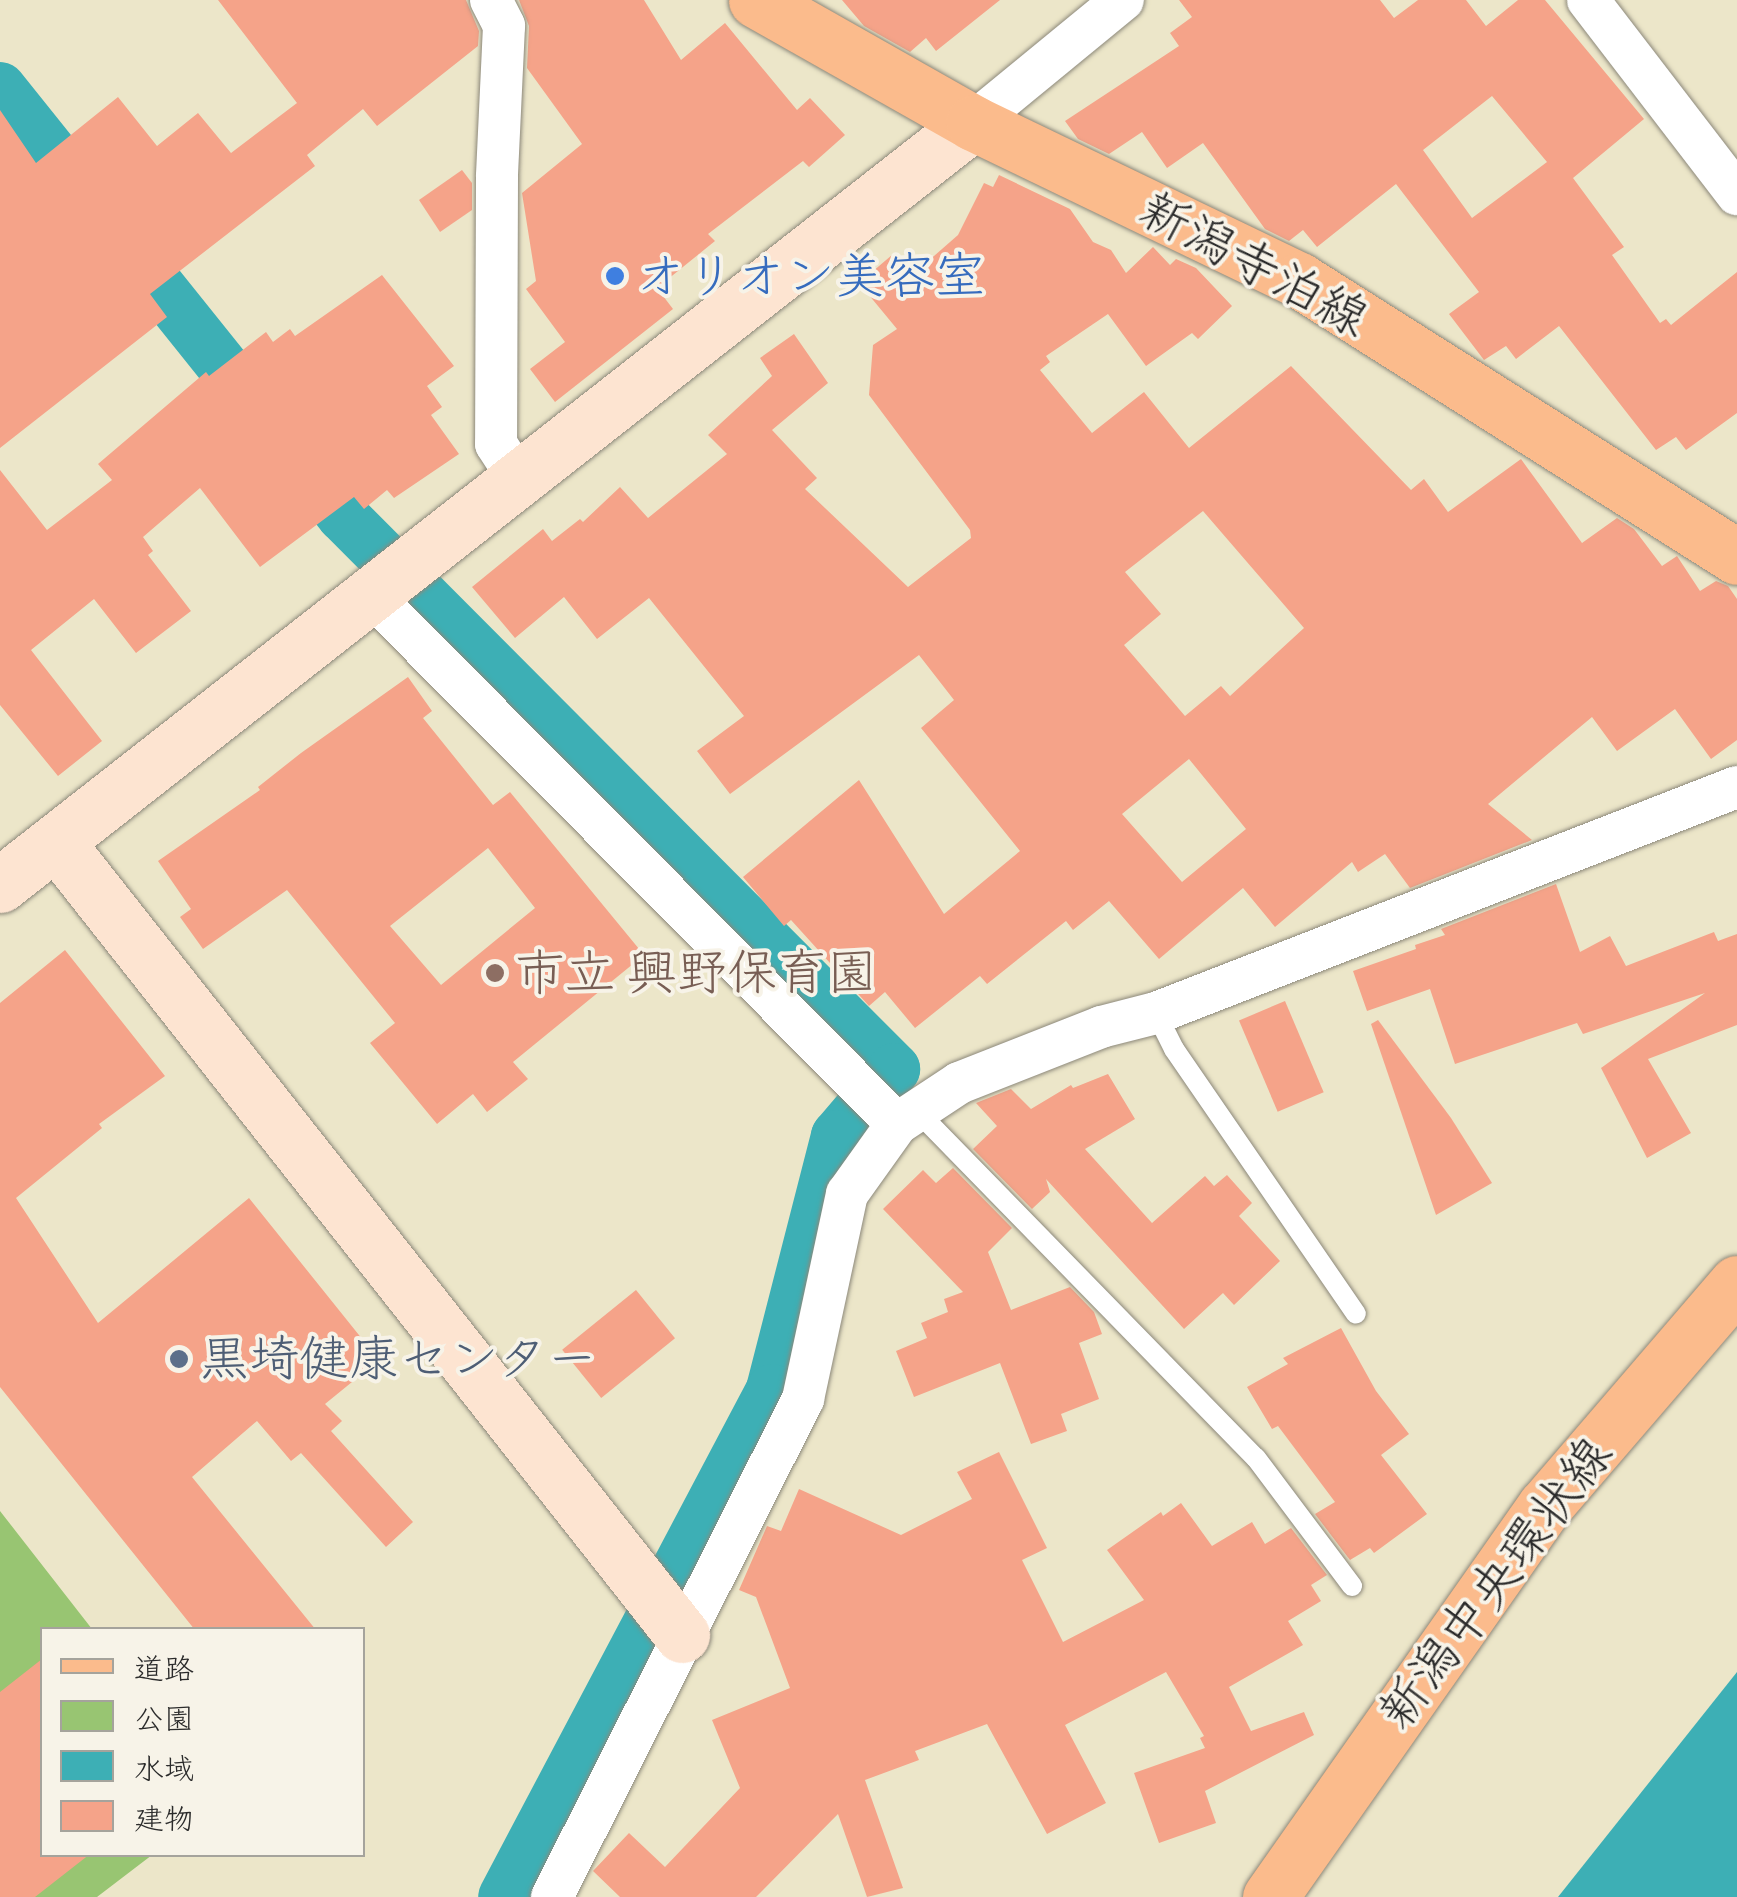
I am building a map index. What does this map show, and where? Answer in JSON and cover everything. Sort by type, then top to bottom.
[{"type":"main road","name":"新潟寺泊線","points":[[756,0],[973,122],[1300,280],[1737,556]]},
{"type":"main road","name":"新潟中央環状線","points":[[1270,1897],[1545,1506],[1737,1283]]},
{"type":"street","points":[[492,0],[504,26],[497,177],[496,444],[517,476]]},
{"type":"street","points":[[0,885],[1123,0]]},
{"type":"street","points":[[1588,0],[1737,194]]},
{"type":"street","points":[[370,594],[907,1117]]},
{"type":"street","points":[[552,1897],[803,1400],[847,1194],[907,1117],[959,1083],[1101,1028],[1156,1013],[1737,787]]},
{"type":"street","points":[[56,843],[682,1634]]},
{"type":"lane","points":[[1156,1013],[1174,1049],[1356,1314]]},
{"type":"lane","points":[[907,1117],[1256,1458],[1352,1586]]},
{"type":"green space","points":[[0,1511],[90,1627],[40,1627],[40,1857],[149,1857],[97,1897],[0,1897]]},
{"type":"water","points":[[1737,1672],[1737,1897],[1558,1897]]},
{"type":"building","points":[[218,0],[466,0],[479,31],[478,46],[377,126],[363,109],[307,155],[315,166],[150,294],[167,317],[0,448],[0,110],[36,163],[118,97],[157,146],[198,113],[231,153],[297,103]]},
{"type":"building","points":[[519,0],[644,0],[681,60],[725,23],[797,110],[810,98],[845,135],[809,167],[803,161],[708,234],[715,241],[657,288],[673,309],[555,402],[530,369],[565,342],[526,289],[536,281],[522,193],[582,144],[527,68],[529,26]]},
{"type":"building","points":[[842,0],[1000,0],[936,51],[926,38],[910,52],[864,26]]},
{"type":"building","points":[[1179,0],[1380,0],[1394,18],[1418,0],[1466,0],[1486,26],[1518,0],[1545,0],[1644,119],[1573,178],[1624,247],[1612,255],[1660,323],[1666,319],[1671,325],[1737,272],[1737,413],[1686,450],[1676,437],[1656,450],[1559,326],[1516,359],[1506,346],[1484,360],[1449,314],[1479,292],[1396,184],[1317,247],[1303,230],[1289,241],[1265,229],[1203,143],[1167,168],[1142,132],[1109,154],[1078,139],[1065,121],[1179,46],[1170,33],[1192,17]],"holes":[[[1492,96],[1547,162],[1472,218],[1423,150]]]},
{"type":"building","points":[[462,170],[472,183],[472,210],[440,232],[419,200]]},
{"type":"building","points":[[999,175],[1070,209],[1093,242],[1111,250],[1126,273],[1153,247],[1170,265],[1176,259],[1196,268],[1232,306],[1198,339],[1192,333],[1146,366],[1108,314],[1046,356],[1050,362],[1040,370],[1092,433],[1144,392],[1189,448],[1291,366],[1411,490],[1424,479],[1448,512],[1521,459],[1582,543],[1617,518],[1634,529],[1662,566],[1677,556],[1700,591],[1716,581],[1728,586],[1737,599],[1737,740],[1711,759],[1675,709],[1617,751],[1592,717],[1488,804],[1532,840],[1410,888],[1385,854],[1358,872],[1352,862],[1275,927],[1243,888],[1159,959],[1109,901],[1073,930],[1066,921],[987,984],[980,976],[915,1028],[885,992],[869,1006],[791,920],[784,926],[743,877],[859,780],[944,914],[1020,851],[921,728],[954,700],[919,655],[730,794],[697,751],[744,716],[649,598],[597,639],[564,597],[515,638],[472,587],[543,529],[552,541],[580,519],[583,522],[620,487],[648,518],[727,454],[708,435],[772,376],[760,358],[794,334],[828,383],[772,430],[817,478],[805,489],[908,587],[971,538],[970,530],[869,395],[873,345],[897,329],[859,283],[892,255],[910,277],[958,235],[984,183],[993,187]],"holes":[[[1203,511],[1304,628],[1230,696],[1221,686],[1185,716],[1124,645],[1161,614],[1125,572]],[[1189,759],[1246,829],[1182,882],[1122,814]]]},
{"type":"building","points":[[382,275],[454,366],[427,386],[442,407],[431,415],[459,454],[394,498],[387,490],[364,509],[354,497],[260,567],[200,488],[143,537],[153,551],[148,555],[191,611],[136,653],[94,599],[31,650],[102,741],[58,776],[0,705],[0,470],[47,530],[112,480],[98,464],[206,372],[209,376],[266,332],[273,342],[290,329],[295,336]]},
{"type":"building","points":[[408,677],[432,711],[423,718],[493,805],[510,792],[644,955],[513,1062],[528,1079],[487,1112],[473,1094],[437,1124],[370,1043],[395,1023],[287,890],[203,949],[180,917],[191,909],[158,861],[260,790],[258,787]],"holes":[[[488,848],[535,908],[441,985],[390,926]]]},
{"type":"building","points":[[1556,884],[1580,952],[1610,936],[1626,966],[1714,932],[1718,941],[1737,934],[1737,1025],[1648,1059],[1691,1133],[1647,1158],[1601,1068],[1705,993],[1583,1034],[1577,1023],[1455,1064],[1430,989],[1367,1011],[1353,971],[1416,949],[1415,945],[1445,935],[1441,929]]},
{"type":"building","points":[[65,950],[165,1076],[99,1124],[102,1128],[16,1198],[98,1323],[249,1198],[379,1360],[325,1404],[342,1421],[331,1431],[413,1522],[386,1547],[301,1453],[291,1461],[257,1421],[192,1477],[314,1627],[193,1627],[0,1387],[0,1003]]},
{"type":"building","points":[[1285,1001],[1324,1092],[1278,1112],[1239,1021]]},
{"type":"building","points":[[1378,1020],[1451,1118],[1492,1183],[1436,1215],[1371,1024]]},
{"type":"building","points":[[1108,1074],[1135,1119],[1085,1149],[1152,1223],[1205,1176],[1214,1186],[1227,1175],[1252,1203],[1239,1216],[1280,1261],[1234,1305],[1223,1293],[1184,1329],[1046,1179],[1050,1192],[1032,1209],[973,1149],[997,1126],[976,1103],[1011,1089],[1031,1109],[1071,1085],[1073,1088]]},
{"type":"building","points":[[953,1168],[1012,1228],[988,1252],[1011,1310],[1070,1287],[1094,1312],[1102,1334],[1079,1343],[1099,1399],[1061,1414],[1067,1431],[1031,1444],[1000,1363],[914,1397],[896,1351],[927,1338],[921,1323],[948,1312],[944,1299],[963,1292],[883,1209],[923,1170],[936,1183]]},
{"type":"building","points":[[636,1290],[675,1338],[601,1398],[562,1350]]},
{"type":"building","points":[[1341,1328],[1376,1391],[1409,1434],[1381,1455],[1427,1514],[1374,1553],[1370,1548],[1350,1560],[1315,1514],[1335,1502],[1278,1426],[1272,1429],[1247,1387],[1288,1364],[1283,1358]]},
{"type":"building","points":[[999,1452],[1047,1548],[1022,1560],[1063,1642],[1144,1600],[1107,1550],[1161,1512],[1163,1516],[1181,1503],[1212,1546],[1252,1522],[1265,1544],[1291,1528],[1327,1575],[1311,1585],[1321,1601],[1288,1621],[1303,1645],[1229,1687],[1251,1731],[1304,1712],[1314,1735],[1205,1791],[1216,1823],[1159,1843],[1134,1773],[1205,1748],[1200,1738],[1204,1736],[1166,1672],[1065,1725],[1106,1803],[1047,1834],[987,1724],[915,1751],[919,1760],[865,1780],[903,1888],[867,1897],[838,1814],[756,1897],[620,1897],[593,1871],[629,1833],[665,1867],[740,1788],[712,1720],[790,1688],[756,1597],[739,1590],[767,1526],[781,1531],[799,1489],[901,1535],[972,1499],[957,1472]]},
{"type":"building","points":[[40,1661],[40,1857],[86,1857],[35,1897],[0,1897],[0,1692]]},
{"type":"waterway","points":[[0,88],[343,516],[894,1069],[837,1136],[772,1390],[504,1897]]},
{"type":"place","name":"オリオン美容室","points":[[615,276]]},
{"type":"place","name":"市立 興野保育園","points":[[495,973]]},
{"type":"place","name":"黒埼健康センター","points":[[179,1359]]}]
